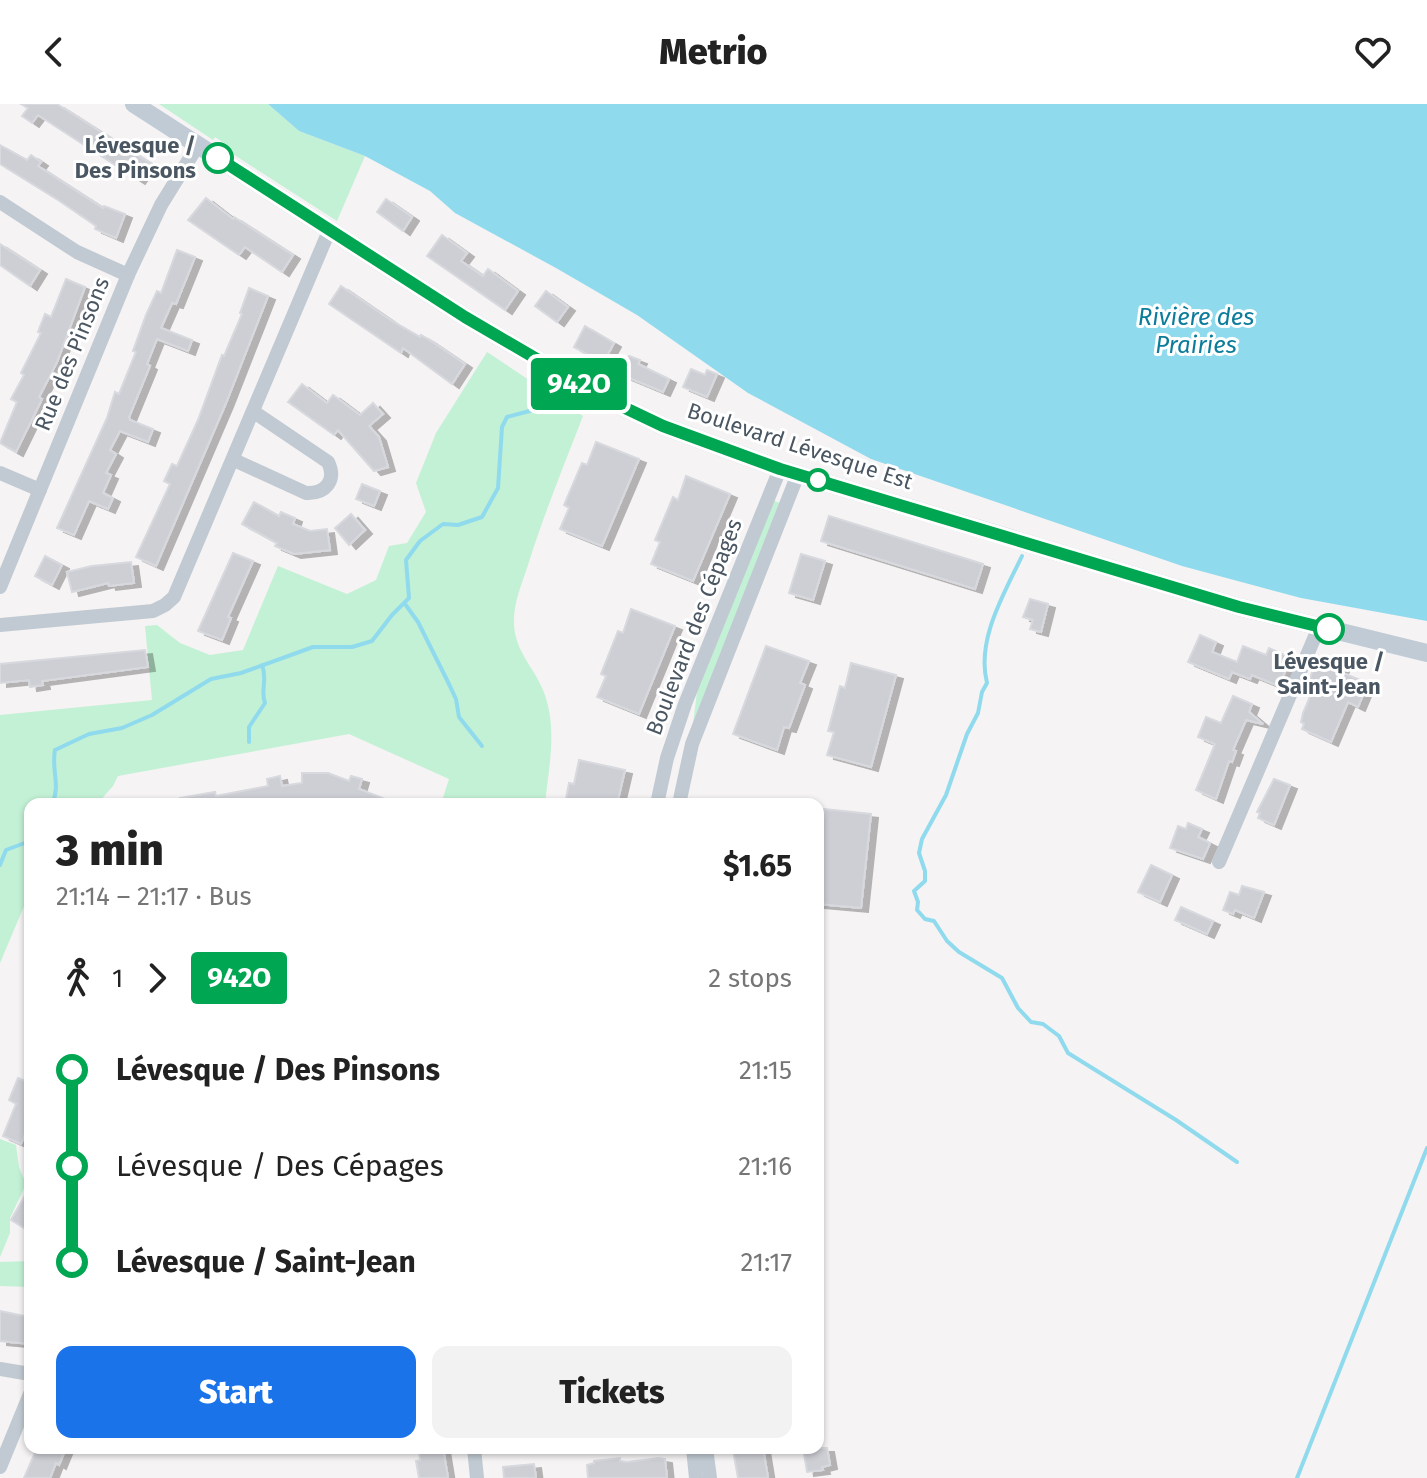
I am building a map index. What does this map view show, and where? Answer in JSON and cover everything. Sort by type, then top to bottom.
[{"type":"street","name":"Boulevard Lévesque Est","points":[[134,104],[465,317],[600,396],[687,436],[780,469],[1239,607],[1427,653]]},
{"type":"street","name":"Rue des Pinsons","points":[[0,587],[128,275],[161,205],[198,145]]},
{"type":"street","points":[[0,202],[77,252],[128,275]]},
{"type":"street","points":[[0,625],[153,611],[174,597],[329,231]]},
{"type":"street","points":[[234,460],[306,493],[318,493],[327,488],[330,481],[332,470],[328,462],[254,412]]},
{"type":"street","name":"Boulevard des Cépages","points":[[658,798],[667,758],[685,704],[780,469]]},
{"type":"street","points":[[0,473],[40,490]]},
{"type":"street","name":"Boulevard des Cépages","points":[[680,798],[698,729],[798,474]]},
{"type":"street","points":[[1219,862],[1319,627]]},
{"type":"street","points":[[0,1369],[24,1373]]},
{"type":"street","points":[[0,1467],[24,1409]]},
{"type":"street","points":[[475,1454],[477,1478]]},
{"type":"street","points":[[694,1454],[696,1478]]},
{"type":"street","points":[[707,1454],[710,1478]]},
{"type":"green space","points":[[159,104],[268,104],[299,131],[365,156],[337,221],[228,151],[230,147],[215,137],[213,140]]},
{"type":"green space","points":[[487,352],[583,416],[541,527],[518,594],[514,616],[515,634],[521,650],[548,704],[551,746],[546,798],[443,798],[449,779],[349,734],[118,776],[102,798],[24,798],[24,906],[0,963],[0,715],[152,700],[145,626],[157,625],[180,643],[210,655],[243,650],[278,566],[347,594],[376,580],[389,546],[407,543],[426,512],[416,483],[436,433]]},
{"type":"green space","points":[[774,501],[784,504],[693,724],[697,692]]},
{"type":"green space","points":[[0,1139],[16,1145],[24,1188],[10,1218],[10,1233],[0,1257]]},
{"type":"green space","points":[[24,1261],[24,1287],[0,1286],[0,1262]]},
{"type":"water","name":"Rivière des Prairies","points":[[268,104],[1427,104],[1427,621],[1301,598],[1182,566],[871,459],[748,393],[637,315],[455,213],[430,191],[365,156],[299,131]]},
{"type":"building","points":[[21,104],[57,104],[150,163],[138,180],[38,115],[32,123],[22,116],[28,108]]},
{"type":"building","points":[[0,145],[27,160],[31,155],[41,162],[38,166],[103,208],[125,214],[116,238],[95,229],[96,226],[58,200],[0,164]]},
{"type":"building","points":[[206,198],[233,219],[293,255],[282,272],[245,247],[239,255],[188,220]]},
{"type":"building","points":[[386,199],[412,217],[403,231],[377,212]]},
{"type":"building","points":[[442,235],[467,253],[461,261],[483,276],[488,269],[518,291],[505,310],[427,256]]},
{"type":"building","points":[[0,244],[40,270],[30,286],[0,265]]},
{"type":"building","points":[[177,250],[195,257],[176,304],[172,303],[161,328],[192,340],[188,351],[157,339],[147,364],[150,366],[129,417],[153,429],[148,442],[120,431],[110,450],[116,454],[106,473],[111,475],[103,493],[113,498],[108,509],[89,501],[74,535],[57,528],[107,418],[115,392],[119,394],[136,352],[133,351],[146,315],[157,291],[161,293]]},
{"type":"building","points":[[66,279],[85,287],[57,362],[39,397],[42,399],[16,452],[0,443],[17,402],[11,399],[41,333],[38,332],[45,314],[51,317]]},
{"type":"building","points":[[341,286],[392,321],[428,339],[465,364],[452,384],[403,348],[401,353],[329,304]]},
{"type":"building","points":[[249,288],[268,296],[156,566],[136,557],[170,484],[164,481],[172,464],[177,466],[198,420],[222,355],[242,314]]},
{"type":"building","points":[[546,291],[568,307],[557,322],[535,306]]},
{"type":"building","points":[[585,326],[614,343],[603,363],[574,347]]},
{"type":"building","points":[[629,356],[640,360],[638,364],[669,379],[663,392],[622,375]]},
{"type":"building","points":[[691,369],[705,375],[707,370],[717,374],[707,397],[683,387]]},
{"type":"building","points":[[302,384],[327,403],[333,395],[360,415],[373,403],[383,414],[369,426],[379,437],[388,467],[374,471],[338,430],[334,435],[288,402]]},
{"type":"building","points":[[596,442],[639,459],[602,546],[560,529],[569,508],[564,505],[582,463],[587,465]]},
{"type":"building","points":[[686,476],[730,494],[693,581],[651,564],[660,542],[655,540],[673,497],[678,500]]},
{"type":"building","points":[[362,484],[380,491],[374,506],[356,499]]},
{"type":"building","points":[[254,502],[279,516],[281,512],[295,518],[293,524],[310,531],[327,529],[330,550],[294,554],[275,546],[277,543],[242,524]]},
{"type":"building","points":[[351,514],[365,530],[349,545],[335,528]]},
{"type":"building","points":[[829,516],[983,564],[975,589],[821,541]]},
{"type":"building","points":[[233,553],[253,561],[228,617],[231,618],[222,640],[198,631]]},
{"type":"building","points":[[801,554],[825,561],[813,600],[789,593]]},
{"type":"building","points":[[45,556],[62,565],[52,585],[35,576]]},
{"type":"building","points":[[131,562],[134,583],[109,586],[108,583],[72,592],[67,572]]},
{"type":"building","points":[[1030,599],[1048,604],[1041,632],[1030,629],[1033,620],[1023,617]]},
{"type":"building","points":[[631,609],[675,626],[639,714],[597,697],[606,676],[601,674],[618,631],[623,633]]},
{"type":"building","points":[[1200,635],[1216,642],[1212,652],[1237,662],[1243,646],[1266,655],[1269,648],[1291,658],[1279,686],[1252,675],[1250,679],[1232,672],[1229,679],[1188,662]]},
{"type":"building","points":[[766,646],[809,661],[800,683],[805,685],[789,728],[784,727],[777,750],[733,734]]},
{"type":"building","points":[[145,650],[148,667],[42,681],[43,685],[30,687],[29,680],[0,683],[0,664]]},
{"type":"building","points":[[1316,660],[1329,666],[1331,661],[1337,663],[1343,666],[1340,672],[1368,683],[1358,707],[1348,702],[1331,742],[1302,729],[1303,713],[1314,687],[1308,685]]},
{"type":"building","points":[[851,663],[896,675],[871,767],[827,755],[834,732],[828,731],[840,686],[845,688]]},
{"type":"building","points":[[1233,696],[1252,704],[1249,712],[1263,724],[1246,720],[1216,799],[1196,790],[1215,744],[1198,737],[1206,717],[1221,723]]},
{"type":"building","points":[[579,760],[625,770],[618,798],[566,798],[569,783],[574,784]]},
{"type":"building","points":[[302,773],[328,773],[349,781],[351,776],[362,779],[359,789],[383,798],[180,798],[215,792],[216,796],[268,786],[267,779],[280,776],[282,786],[302,783]]},
{"type":"building","points":[[1274,779],[1290,785],[1274,825],[1258,818],[1260,813],[1257,812]]},
{"type":"building","points":[[824,809],[871,814],[861,908],[824,905]]},
{"type":"building","points":[[1188,823],[1202,829],[1198,837],[1210,843],[1203,859],[1170,848],[1178,826],[1186,829]]},
{"type":"building","points":[[1151,865],[1172,875],[1160,902],[1138,892]]},
{"type":"building","points":[[1242,886],[1264,892],[1254,918],[1235,910],[1233,914],[1223,910],[1230,892],[1239,895]]},
{"type":"building","points":[[1181,907],[1213,921],[1207,934],[1175,920]]},
{"type":"building","points":[[18,1078],[24,1080],[24,1137],[21,1144],[3,1136],[16,1104],[9,1100]]},
{"type":"building","points":[[24,1197],[24,1228],[11,1220]]},
{"type":"building","points":[[0,1311],[24,1316],[24,1343],[0,1341]]},
{"type":"building","points":[[824,1448],[827,1448],[830,1465],[822,1467],[823,1470],[807,1472],[804,1454],[824,1454]]},
{"type":"building","points":[[34,1454],[64,1454],[50,1478],[24,1478]]},
{"type":"building","points":[[420,1454],[444,1454],[448,1478],[419,1478],[416,1461],[420,1460]]},
{"type":"building","points":[[734,1454],[764,1454],[768,1478],[738,1478]]},
{"type":"building","points":[[620,1458],[620,1461],[627,1462],[665,1459],[667,1478],[588,1478],[587,1465],[594,1461]]},
{"type":"building","points":[[534,1464],[536,1478],[504,1478],[503,1467]]},
{"type":"waterway","points":[[55,798],[55,750],[89,734],[122,728],[152,715],[211,679],[241,673],[313,647],[352,647],[372,641],[409,598],[406,560],[420,541],[443,524],[458,525],[482,517],[498,488],[502,427],[507,417],[533,410],[580,412]]},
{"type":"waterway","points":[[1022,556],[988,634],[985,650],[987,683],[978,713],[967,734],[946,795],[922,839],[919,853],[925,881],[914,891],[917,910],[925,919],[934,921],[947,941],[959,952],[1002,978],[1018,1008],[1031,1022],[1043,1024],[1059,1036],[1068,1053],[1237,1162]]},
{"type":"waterway","points":[[405,604],[418,622],[447,680],[456,699],[459,717],[482,746]]},
{"type":"waterway","points":[[249,742],[249,727],[265,703],[262,665]]},
{"type":"waterway","points":[[0,865],[6,850],[24,843]]},
{"type":"waterway","points":[[1297,1478],[1427,1148]]},
{"type":"bus line","name":"942O","points":[[218,158],[465,317],[570,380],[663,426],[780,469],[1239,607],[1329,629]]},
{"type":"place","name":"Lévesque / Des Pinsons","points":[[218,158]]},
{"type":"place","name":"Lévesque / Saint-Jean","points":[[1329,629]]}]
